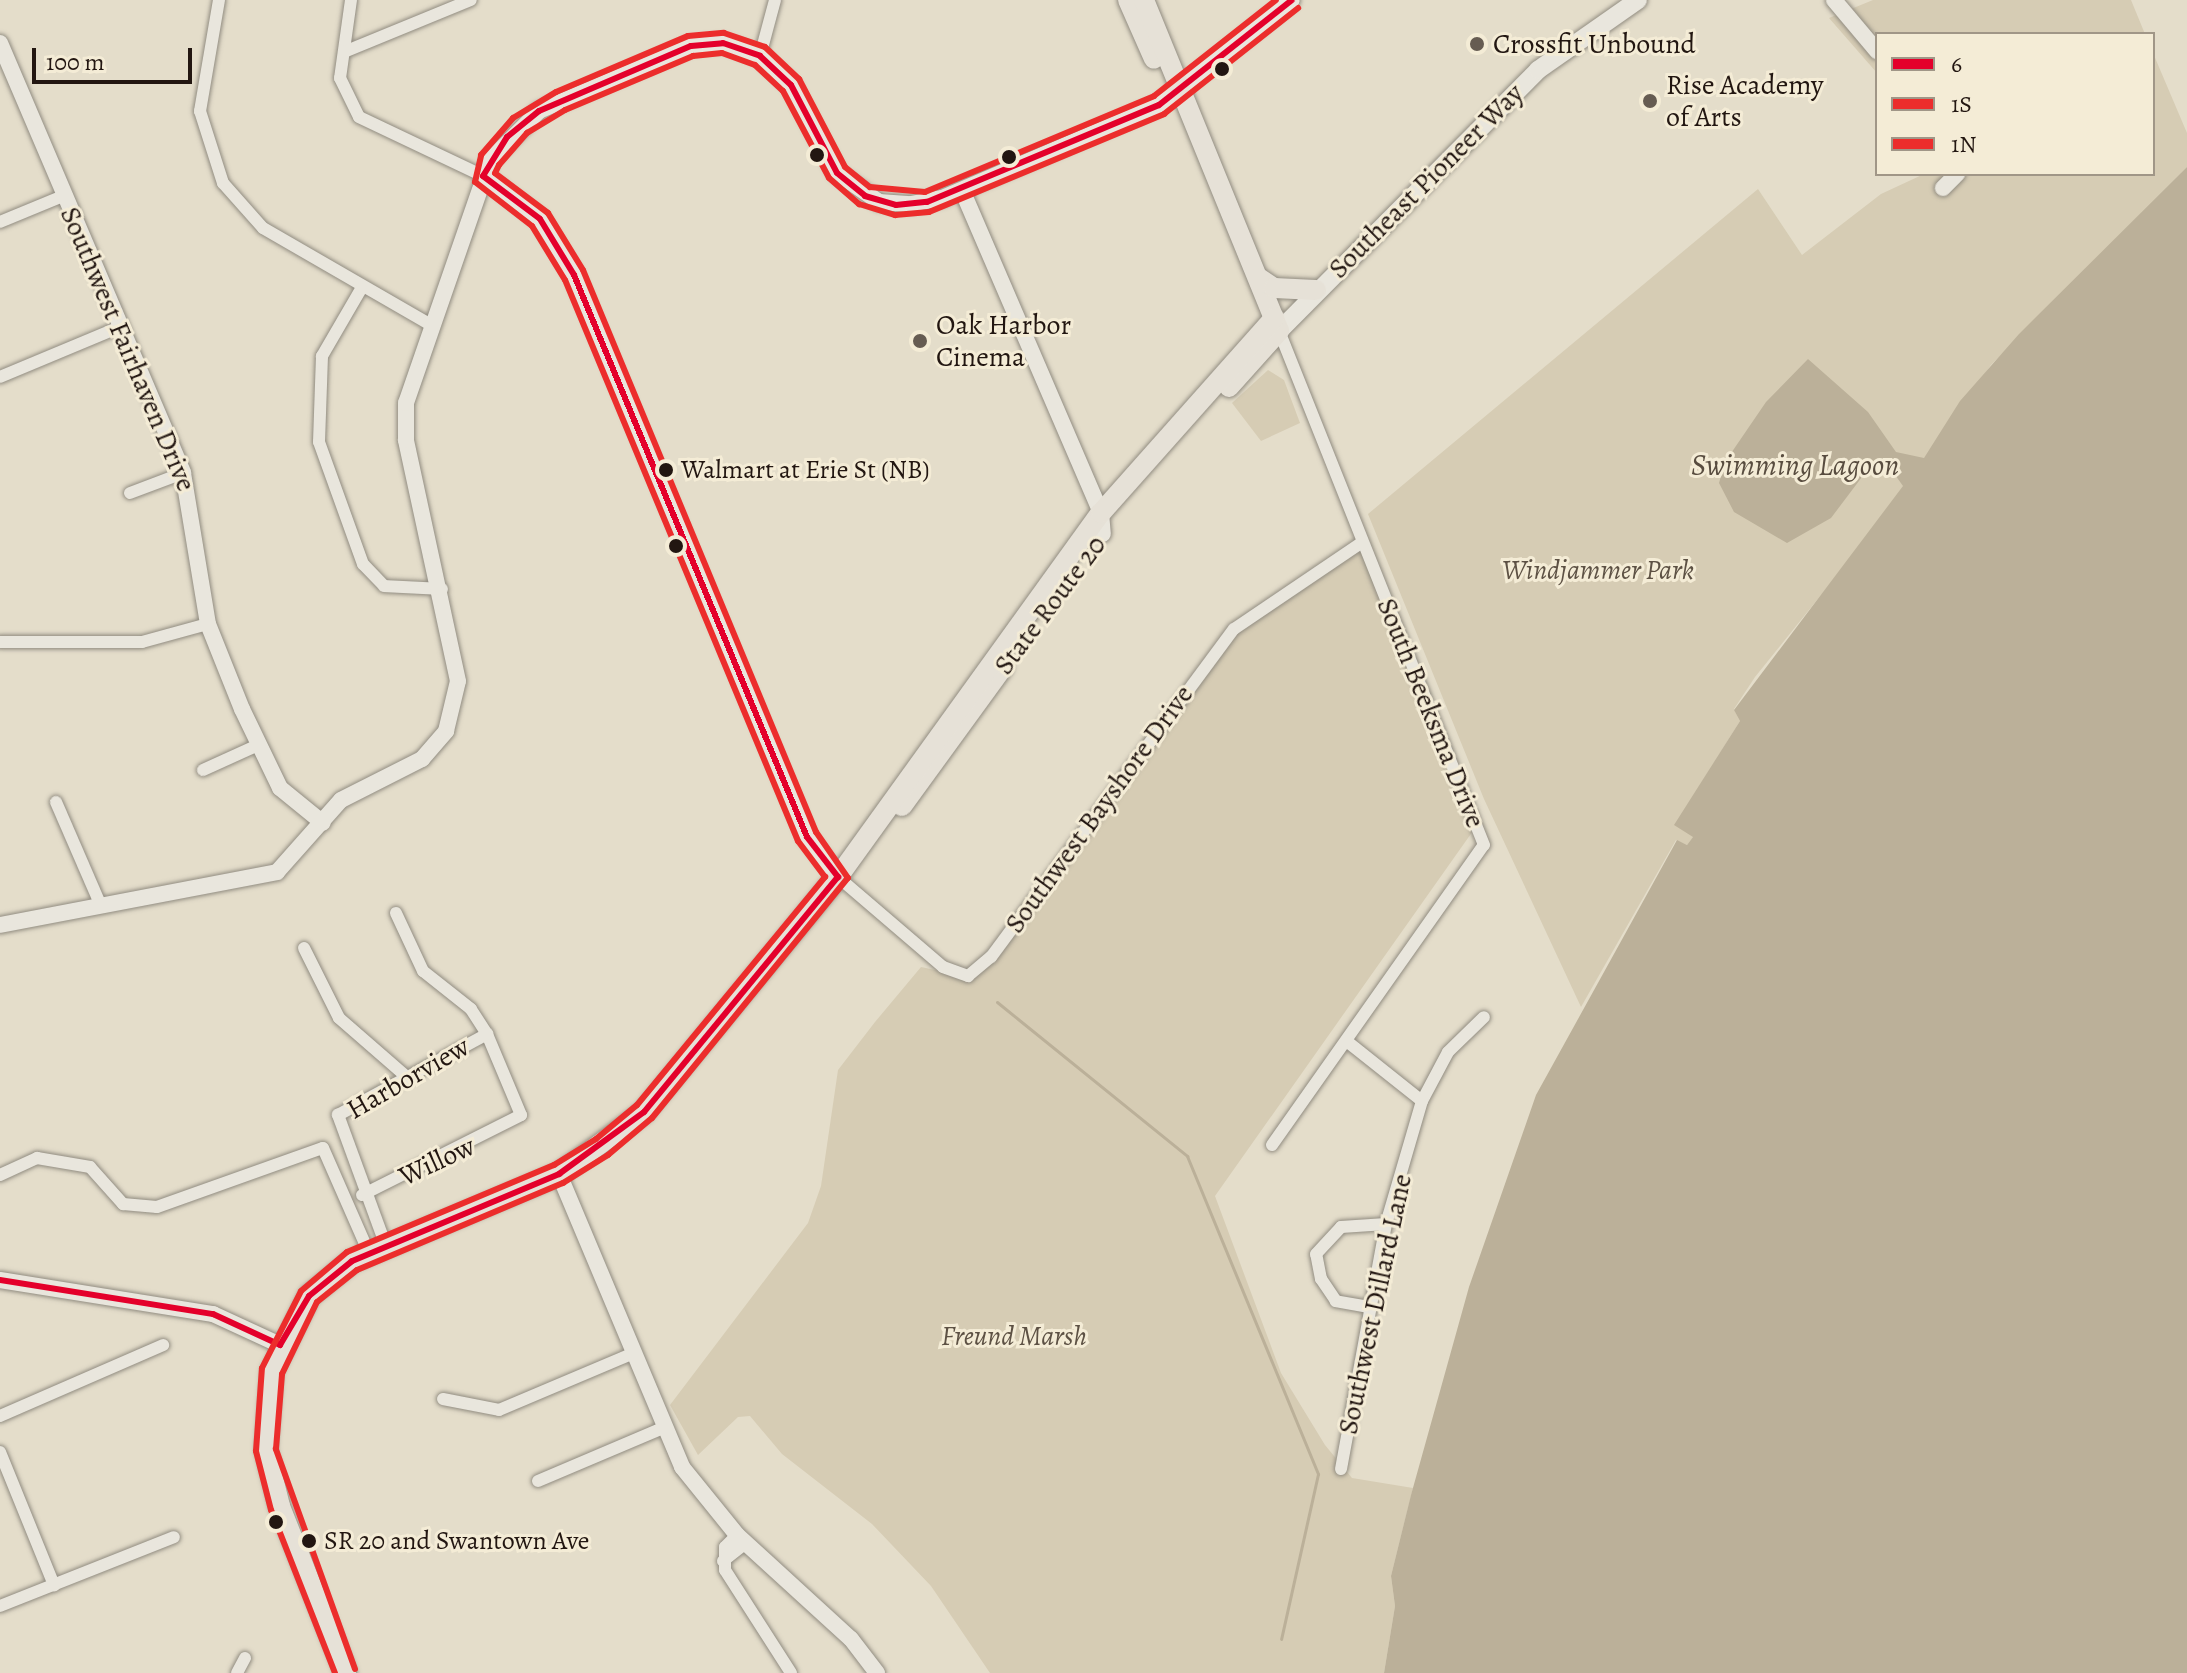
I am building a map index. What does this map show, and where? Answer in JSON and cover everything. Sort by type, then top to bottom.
[{"type":"main road","points":[[1128,0],[1177,95],[1259,278],[1272,329]]},
{"type":"main road","points":[[1144,0],[1177,95],[1178,114],[1272,329]]},
{"type":"main road","name":"Southeast Pioneer Way","points":[[1272,329],[1296,310],[1538,70],[1638,0]]},
{"type":"main road","points":[[1259,278],[1274,288],[1316,290]]},
{"type":"main road","name":"State Route 20","points":[[346,1673],[280,1506],[266,1450],[267,1395],[280,1345],[309,1296],[378,1250],[559,1174],[644,1112],[838,877],[1101,513],[1272,329]]},
{"type":"main road","name":"State Route 20","points":[[838,877],[868,850],[1103,534],[1272,329]]},
{"type":"street","points":[[219,0],[200,111],[223,183],[263,228],[361,289],[433,326]]},
{"type":"street","points":[[351,0],[340,78],[359,117],[483,176],[540,219],[574,275],[807,837],[838,877]]},
{"type":"street","points":[[344,52],[471,0]]},
{"type":"street","points":[[760,56],[775,0]]},
{"type":"street","points":[[0,925],[265,877],[323,823],[341,800],[422,759],[446,731],[458,681],[442,589],[405,428],[406,403],[483,176],[507,137],[560,101],[691,46],[723,43],[760,56],[804,103],[837,173],[865,196],[911,204],[962,190],[1177,95],[1292,0]]},
{"type":"street","points":[[1834,0],[1875,49]]},
{"type":"street","name":"Southwest Fairhaven Drive","points":[[0,43],[5,72],[63,196],[117,328],[183,473],[208,624],[258,745],[280,788],[323,823]]},
{"type":"street","points":[[1943,188],[1955,176]]},
{"type":"street","points":[[962,190],[1101,513],[1103,534]]},
{"type":"street","points":[[0,222],[63,196]]},
{"type":"street","points":[[361,289],[322,356],[319,442],[363,564],[384,586],[442,589]]},
{"type":"street","points":[[0,377],[117,328]]},
{"type":"street","name":"South Beeksma Drive","points":[[1272,329],[1484,845],[1349,1043]]},
{"type":"street","points":[[130,493],[183,473]]},
{"type":"street","name":"Southwest Bayshore Drive","points":[[838,877],[943,967],[968,976],[991,957],[1234,629],[1361,543]]},
{"type":"street","points":[[0,642],[142,642],[208,624]]},
{"type":"street","points":[[203,770],[258,745]]},
{"type":"street","points":[[56,802],[101,906]]},
{"type":"street","points":[[396,913],[423,971],[471,1009],[487,1034]]},
{"type":"street","points":[[304,948],[339,1018],[408,1078]]},
{"type":"street","name":"Southwest Dillard Lane","points":[[1341,1469],[1386,1224],[1422,1101],[1448,1052],[1484,1017]]},
{"type":"street","name":"Harborview","points":[[362,1195],[337,1128],[345,1107],[408,1078],[487,1034]]},
{"type":"street","name":"Willow","points":[[362,1195],[512,1125],[520,1109],[487,1034]]},
{"type":"street","points":[[1272,1145],[1349,1043],[1422,1101]]},
{"type":"street","points":[[0,1175],[37,1158],[90,1167],[123,1204],[157,1207],[323,1148],[378,1250]]},
{"type":"street","points":[[559,1174],[663,1428],[682,1467],[742,1539],[851,1639],[877,1673]]},
{"type":"street","points":[[362,1195],[378,1250]]},
{"type":"street","points":[[1369,1307],[1336,1301],[1316,1254],[1341,1227],[1386,1224]]},
{"type":"street","points":[[0,1280],[213,1314],[280,1345]]},
{"type":"street","points":[[0,1416],[163,1345]]},
{"type":"street","points":[[443,1399],[499,1410],[634,1353]]},
{"type":"street","points":[[538,1481],[663,1428]]},
{"type":"street","points":[[0,1452],[54,1585]]},
{"type":"street","points":[[0,1606],[174,1537]]},
{"type":"street","points":[[742,1539],[723,1561],[791,1673]]},
{"type":"street","points":[[237,1673],[245,1658]]},
{"type":"green space","points":[[1873,0],[2131,0],[2144,32],[1875,32],[1875,71],[1829,18]]},
{"type":"green space","name":"Windjammer Park","points":[[2155,58],[2187,133],[2187,167],[1991,365],[1870,534],[1755,677],[1734,709],[1740,721],[1675,825],[1694,836],[1687,845],[1676,840],[1581,1007],[1484,799],[1368,514],[1758,189],[1802,255],[1881,194],[1920,176],[2155,176]]},
{"type":"green space","points":[[1268,370],[1284,380],[1300,423],[1261,441],[1232,403]]},
{"type":"green space","name":"Freund Marsh","points":[[1361,543],[1480,821],[1215,1196],[1281,1373],[1325,1445],[1352,1478],[1413,1488],[1391,1576],[1395,1606],[1384,1673],[990,1673],[931,1586],[872,1524],[782,1454],[750,1416],[738,1417],[698,1455],[670,1405],[808,1223],[821,1186],[838,1070],[875,1022],[921,967],[958,975],[981,968],[1234,629]]},
{"type":"water","name":"Swimming Lagoon","points":[[2187,167],[2187,1673],[1384,1673],[1395,1606],[1391,1576],[1411,1495],[1469,1287],[1536,1095],[1677,840],[1687,845],[1693,837],[1674,825],[1740,721],[1734,710],[1903,486],[1888,465],[1871,465],[1831,518],[1787,543],[1734,512],[1719,483],[1725,462],[1766,402],[1808,359],[1868,412],[1896,452],[1924,458],[1960,401],[2019,334]]},
{"type":"waterway","points":[[997,1002],[1187,1156],[1318,1474],[1281,1639]]},
{"type":"transit line","name":"1N","points":[[335,1673],[271,1510],[256,1451],[262,1368],[301,1291],[347,1252],[554,1165],[596,1139],[637,1105],[825,877],[798,841],[565,280],[532,226],[475,182],[481,155],[513,118],[556,92],[688,36],[724,33],[765,47],[799,79],[845,167],[870,187],[925,192],[1154,96],[1276,0]]},
{"type":"transit line","name":"6","points":[[483,176],[507,137],[539,111],[691,46],[723,43],[760,56],[791,85],[837,173],[865,196],[896,205],[927,202],[1159,105],[1292,0]]},
{"type":"transit line","name":"1S","points":[[355,1669],[276,1449],[282,1374],[317,1302],[357,1270],[563,1183],[608,1155],[652,1118],[848,878],[816,832],[583,270],[548,213],[495,173],[499,165],[527,133],[565,110],[693,56],[722,53],[755,65],[783,91],[829,178],[859,204],[895,215],[929,212],[1164,114],[1298,8]]},
{"type":"transit line","name":"6","points":[[483,176],[540,219],[574,275],[807,837],[838,877]]},
{"type":"transit line","name":"6","points":[[280,1345],[309,1296],[352,1261],[559,1174],[644,1112],[838,877]]},
{"type":"transit line","name":"6","points":[[0,1280],[213,1314],[280,1345]]},
{"type":"place","name":"Crossfit Unbound","points":[[1477,44]]},
{"type":"place","name":"Rise Academy of Arts","points":[[1650,101]]},
{"type":"place","name":"Oak Harbor Cinema","points":[[920,341]]},
{"type":"place","name":"Walmart at Erie St (NB)","points":[[666,470]]},
{"type":"place","name":"SR 20 and Swantown Ave","points":[[309,1541]]}]
